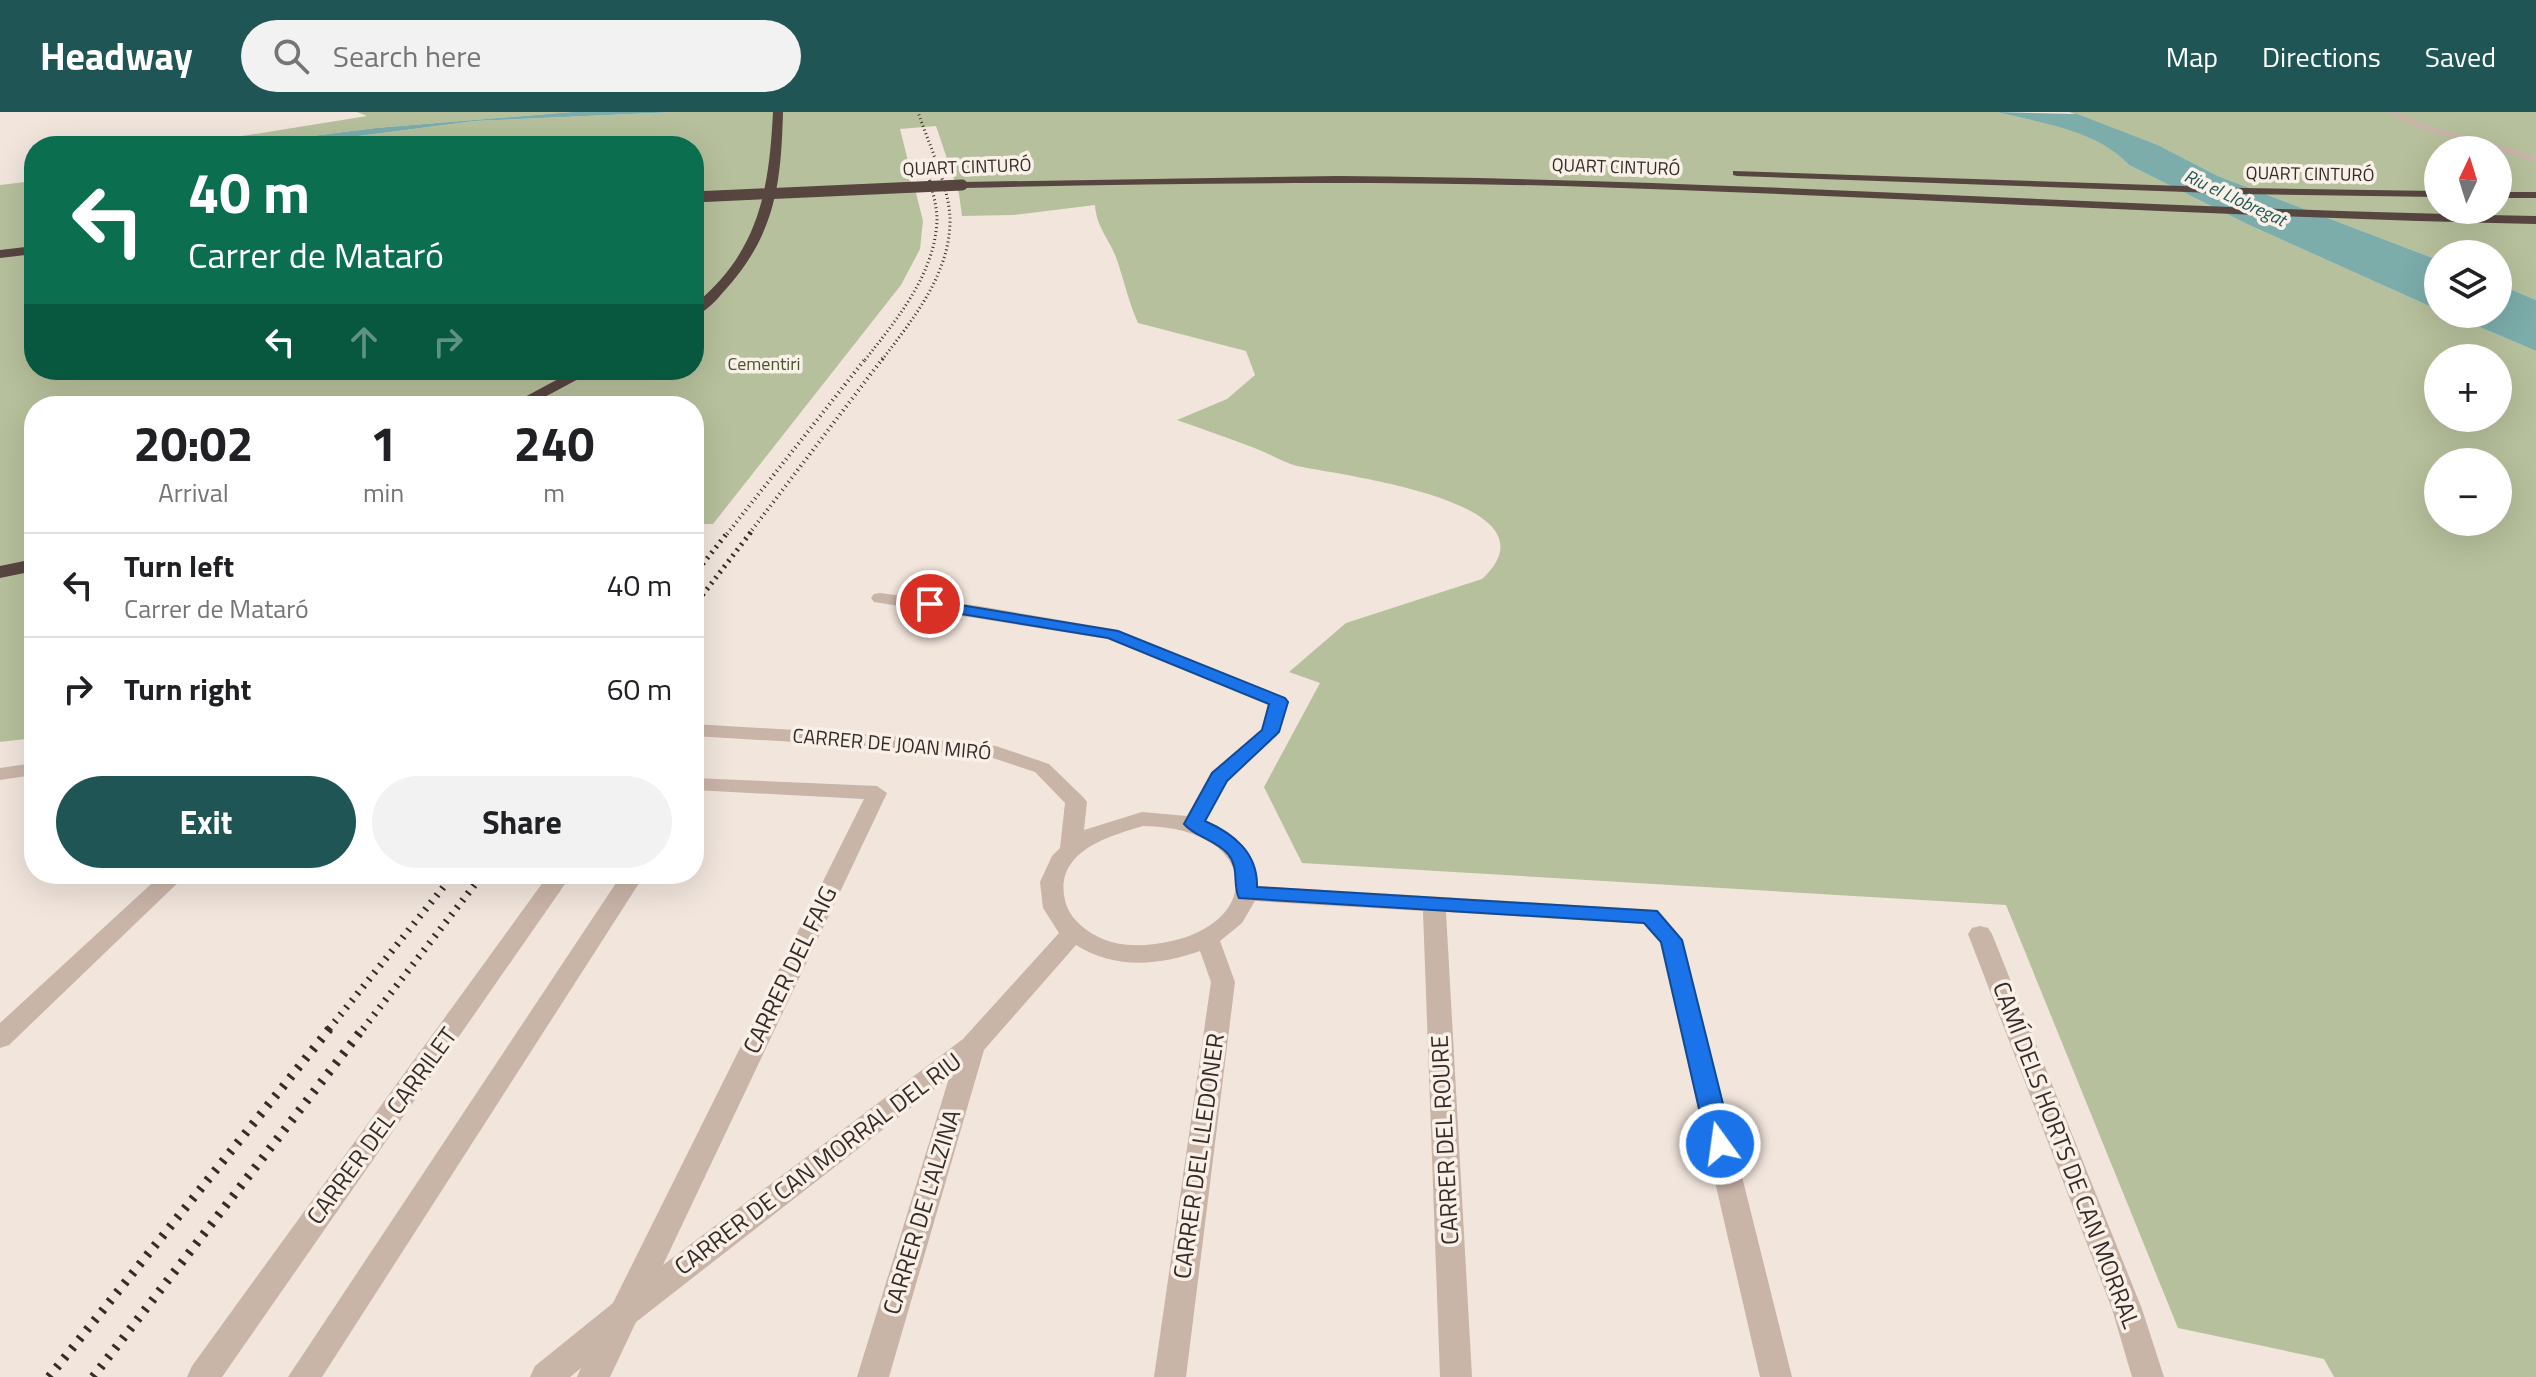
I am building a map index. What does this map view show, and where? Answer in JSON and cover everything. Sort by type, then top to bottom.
[{"type":"highway","points":[[704,303],[722,287],[766,216],[778,112]]},
{"type":"highway","name":"QUART CINTURÓ","points":[[704,196],[960,179],[1042,170]]},
{"type":"highway","name":"QUART CINTURÓ","points":[[1716,172],[2243,191],[2424,194]]},
{"type":"highway","name":"QUART CINTURÓ","points":[[704,188],[960,179],[1413,179],[2162,210],[2536,220]]},
{"type":"highway","points":[[2512,195],[2536,195]]},
{"type":"highway","points":[[0,254],[24,251]]},
{"type":"highway","points":[[704,289],[741,258]]},
{"type":"highway","points":[[0,265],[24,262]]},
{"type":"highway","points":[[536,396],[567,380]]},
{"type":"highway","points":[[560,396],[589,380]]},
{"type":"highway","points":[[0,572],[24,567]]},
{"type":"highway","points":[[0,584],[24,579]]},
{"type":"street","points":[[2390,112],[2422,126],[2536,159]]},
{"type":"street","points":[[880,598],[1112,634],[1279,702],[1270,732],[1219,777],[1194,824]]},
{"type":"street","name":"CARRER DE JOAN MIRÓ","points":[[704,731],[895,741],[996,752],[1042,768],[1076,802],[1071,847]]},
{"type":"street","points":[[0,774],[24,770]]},
{"type":"street","name":"CARRER DEL FAIG","points":[[625,1312],[877,793],[704,784]]},
{"type":"street","points":[[1168,819],[1194,824],[1219,835],[1237,851],[1247,871],[1247,893],[1234,918],[1207,938],[1174,951],[1136,954],[1101,948],[1072,934],[1054,914],[1048,890],[1054,867],[1071,847],[1091,833],[1115,824],[1168,819]]},
{"type":"street","points":[[0,1038],[165,884]]},
{"type":"street","name":"CARRER DEL CARRILET","points":[[203,1377],[554,884]]},
{"type":"street","points":[[304,1377],[627,884]]},
{"type":"street","points":[[1247,893],[1650,916],[1671,940],[1776,1377]]},
{"type":"street","name":"CARRER DEL ROURE","points":[[1434,904],[1456,1377]]},
{"type":"street","name":"CARRER DE CAN MORRAL DEL RIU","points":[[546,1377],[625,1312],[972,1046],[1072,934]]},
{"type":"street","name":"CAMÍ DELS HORTS DE CAN MORRAL","points":[[1980,934],[2127,1309],[2148,1377]]},
{"type":"street","name":"CARRER DEL LLEDONER","points":[[1170,1377],[1223,982],[1207,938]]},
{"type":"street","name":"CARRER DE L'ALZINA","points":[[873,1377],[972,1046]]},
{"type":"street","points":[[593,1377],[625,1312]]},
{"type":"green space","points":[[357,112],[572,112],[312,136],[242,136],[367,116]]},
{"type":"green space","name":"Cementiri","points":[[675,112],[1997,112],[2085,136],[2116,153],[2129,165],[2249,225],[2424,304],[2424,328],[2482,328],[2536,351],[2536,1377],[2334,1377],[2324,1359],[2178,1328],[2006,905],[1302,863],[1264,787],[1320,683],[1289,672],[1346,623],[1482,579],[1500,552],[1494,530],[1471,511],[1436,497],[1396,485],[1297,466],[1177,420],[1227,399],[1255,375],[1246,351],[1138,323],[1115,255],[1098,221],[1095,205],[1013,215],[962,216],[959,194],[936,126],[900,129],[923,221],[920,249],[901,285],[713,524],[704,524],[704,396],[24,396],[24,739],[0,742],[0,185],[24,182],[24,380],[704,380],[704,136],[359,136],[475,121]]},
{"type":"green space","points":[[2069,112],[2536,112],[2536,300],[2512,290],[2512,240],[2424,240],[2424,255],[2218,176],[2158,145]]},
{"type":"water","points":[[572,112],[675,112],[475,121],[359,136],[312,136]]},
{"type":"water","name":"Riu el Llobregat","points":[[1997,112],[2077,114],[2158,145],[2218,176],[2424,255],[2424,304],[2249,225],[2129,165],[2116,153],[2085,136]]},
{"type":"water","points":[[2512,290],[2536,300],[2536,351],[2482,328],[2512,328]]},
{"type":"railway","points":[[882,360],[928,294],[949,238],[946,193],[918,112]]},
{"type":"railway","points":[[865,360],[912,295],[929,259],[937,220],[929,177]]},
{"type":"railway","points":[[727,534],[866,358]]},
{"type":"railway","points":[[749,534],[883,358]]},
{"type":"railway","points":[[704,562],[728,532]]},
{"type":"railway","points":[[704,593],[751,532]]},
{"type":"railway","points":[[329,1029],[446,884]]},
{"type":"railway","points":[[363,1029],[475,884]]},
{"type":"railway","points":[[49,1377],[331,1027]]},
{"type":"railway","points":[[93,1377],[364,1027]]},
{"type":"route","points":[[930,604],[1112,634],[1279,702],[1270,732],[1219,777],[1194,824],[1219,835],[1237,851],[1247,871],[1247,893],[1650,916],[1671,940],[1720,1144]]}]
